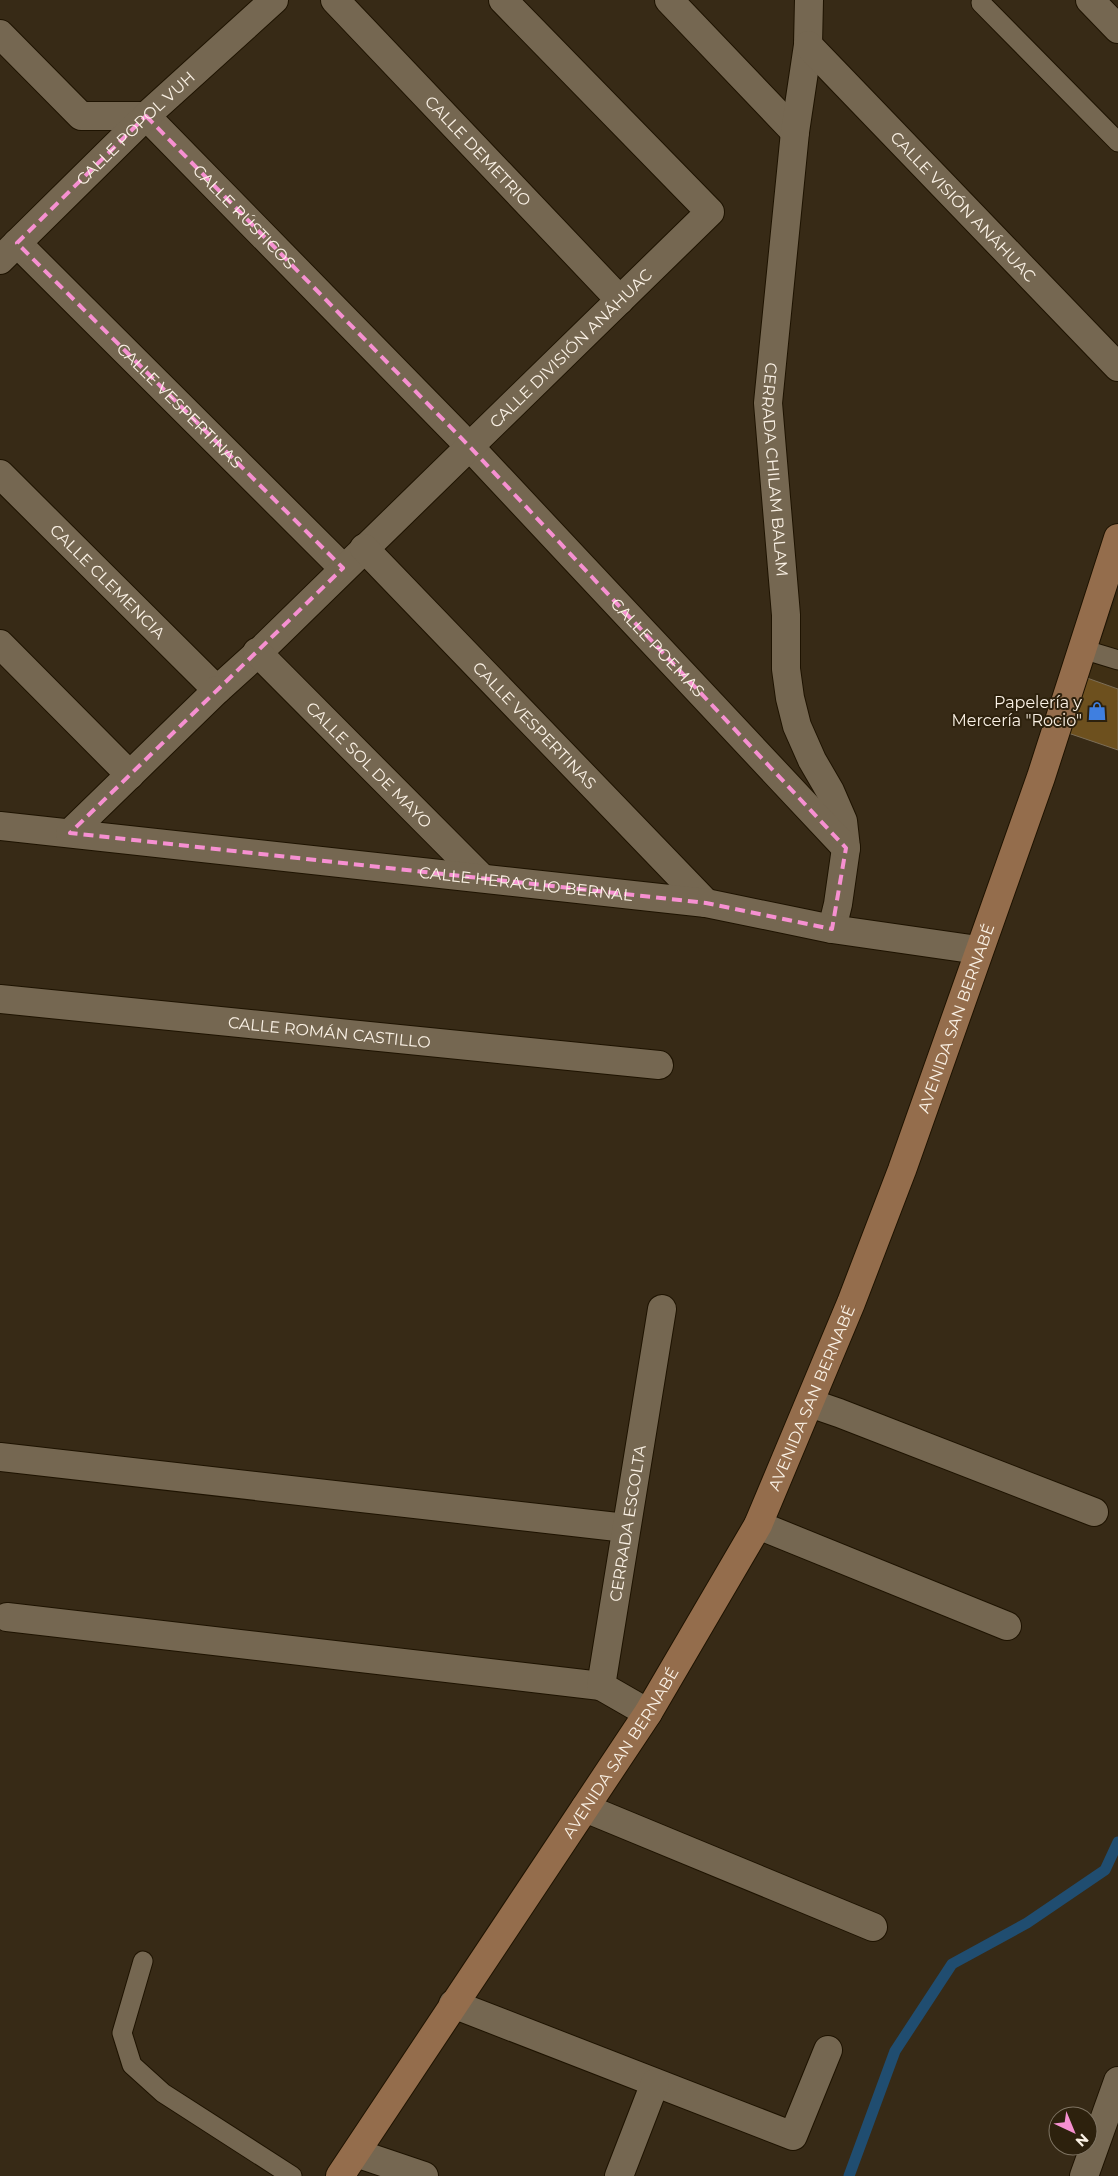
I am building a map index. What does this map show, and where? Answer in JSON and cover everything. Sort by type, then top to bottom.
[{"type":"main road","name":"AVENIDA SAN BERNABÉ","points":[[340,2176],[648,1713],[758,1525],[851,1303],[898,1179],[1041,777],[1118,538]]},
{"type":"street","name":"CALLE POPOL VUH","points":[[8,251],[146,116],[274,0]]},
{"type":"street","name":"CALLE DEMETRIO","points":[[335,0],[620,300]]},
{"type":"street","name":"CALLE DIVISIÓN ANÁHUAC","points":[[70,833],[470,447],[710,212],[503,0]]},
{"type":"street","points":[[669,0],[795,132]]},
{"type":"street","name":"CERRADA CHILAM BALAM","points":[[809,0],[808,45],[795,132],[768,403],[786,615],[786,669],[790,698],[798,726],[812,760],[830,791],[843,821],[846,848],[838,904],[832,929]]},
{"type":"street","points":[[1090,0],[1118,29]]},
{"type":"street","points":[[0,34],[81,116],[146,116]]},
{"type":"street","name":"CALLE VISIÓN ANÁHUAC","points":[[808,45],[1118,368]]},
{"type":"street","name":"CALLE RÚSTICOS","points":[[146,116],[470,447]]},
{"type":"street","name":"CALLE VESPERTINAS","points":[[8,251],[343,568]]},
{"type":"street","name":"CALLE POEMAS","points":[[470,447],[846,848]]},
{"type":"street","name":"CALLE CLEMENCIA","points":[[0,474],[217,690]]},
{"type":"street","name":"CALLE VESPERTINAS","points":[[364,548],[706,903]]},
{"type":"street","points":[[0,644],[130,775]]},
{"type":"street","name":"CALLE SOL DE MAYO","points":[[257,652],[481,877]]},
{"type":"street","name":"CALLE HERACLIO BERNAL","points":[[0,826],[706,903],[832,929],[978,950]]},
{"type":"street","name":"CALLE ROMÁN CASTILLO","points":[[0,999],[659,1065]]},
{"type":"street","name":"CERRADA ESCOLTA","points":[[601,1686],[662,1309]]},
{"type":"street","points":[[810,1403],[1094,1512]]},
{"type":"street","points":[[0,1457],[626,1528]]},
{"type":"street","points":[[758,1525],[1007,1626]]},
{"type":"street","points":[[7,1617],[601,1686],[648,1713]]},
{"type":"street","points":[[585,1808],[873,1926]]},
{"type":"street","points":[[453,2004],[793,2136],[828,2050]]},
{"type":"street","points":[[1084,2176],[1118,2081]]},
{"type":"street","points":[[620,2176],[655,2083]]},
{"type":"street","points":[[356,2152],[424,2176]]},
{"type":"lane","points":[[980,3],[1118,142]]},
{"type":"lane","points":[[1082,649],[1118,660]]},
{"type":"lane","points":[[143,1962],[122,2033],[132,2065],[163,2094],[292,2176]]},
{"type":"highlighted area","points":[[146,116],[470,447],[846,848],[832,929],[706,903],[70,833],[343,568],[17,243]]},
{"type":"shaded area","points":[[1118,593],[1118,689],[1087,678]]},
{"type":"building","name":"Papelería y Mercería \"Rocio\"","points":[[1087,678],[1118,689],[1118,750],[1068,733]]},
{"type":"waterway","points":[[849,2176],[895,2051],[952,1964],[1027,1923],[1105,1870],[1118,1842]]},
{"type":"place","name":"Papelería y Mercería \"Rocio\"","points":[[1097,711]]}]
